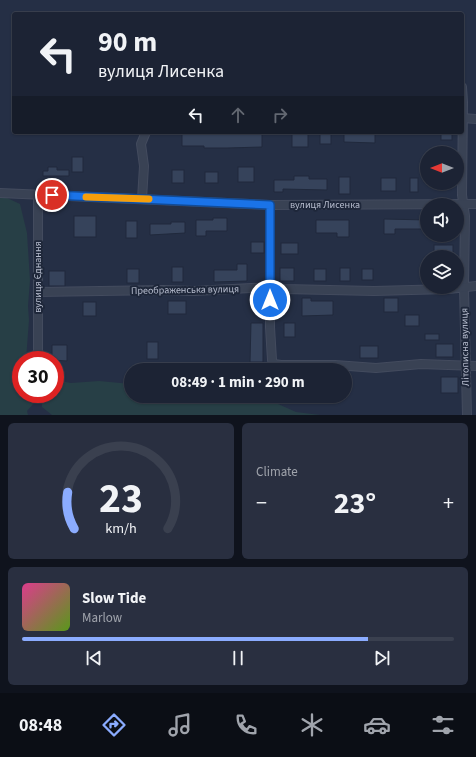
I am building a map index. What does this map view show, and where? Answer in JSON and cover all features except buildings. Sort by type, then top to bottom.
[{"type":"street","points":[[464,118],[476,119]]},
{"type":"street","points":[[142,199],[144,166],[141,144],[145,134]]},
{"type":"street","name":"Літописна вулиця","points":[[462,134],[462,198]]},
{"type":"street","name":"вулиця Лисенка","points":[[3,193],[270,205],[420,204]]},
{"type":"street","name":"вулиця Єднання","points":[[38,195],[38,351]]},
{"type":"street","name":"вулиця Лисенка","points":[[464,204],[476,204]]},
{"type":"street","points":[[270,205],[270,334],[272,360],[274,364],[336,365],[376,368],[421,364],[476,366]]},
{"type":"street","name":"Літописна вулиця","points":[[464,210],[465,366],[467,415]]},
{"type":"street","name":"Преображенська вулиця","points":[[464,287],[476,286]]},
{"type":"street","name":"Преображенська вулиця","points":[[38,292],[194,291],[271,287],[284,289],[374,291],[420,290]]},
{"type":"shaded area","points":[[0,197],[5,197],[20,204],[27,233],[30,280],[27,351],[12,351],[12,403],[33,404],[27,411],[28,415],[0,415]]},
{"type":"shaded area","points":[[99,381],[124,383],[124,403],[276,403],[296,412],[320,415],[52,415],[42,407],[42,403],[64,403],[64,382],[71,383]]},
{"type":"slow traffic","points":[[86,197],[149,199]]},
{"type":"route","points":[[52,195],[270,205],[270,300]]}]
